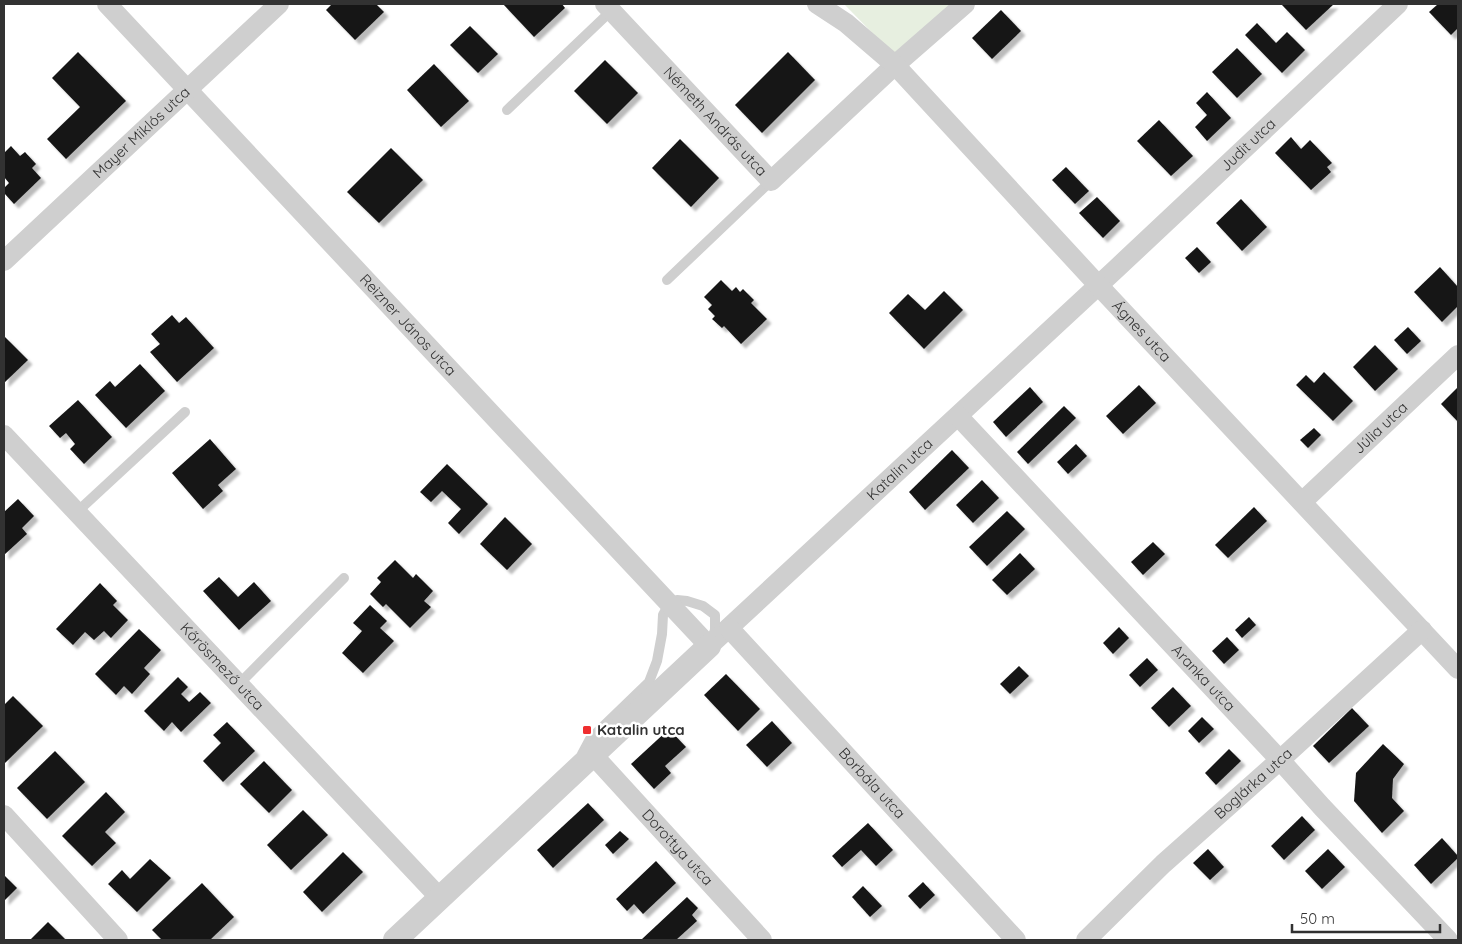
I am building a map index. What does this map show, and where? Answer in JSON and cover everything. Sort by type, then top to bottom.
[{"type":"street","name":"Reizner János utca","points":[[107,4],[709,646]]},
{"type":"street","name":"Mayer Miklós utca","points":[[4,261],[279,4]]},
{"type":"street","name":"Ágnes utca","points":[[817,4],[846,23],[895,65],[1098,285],[1458,669]]},
{"type":"street","name":"Németh András utca","points":[[608,7],[771,181],[895,65],[965,4]]},
{"type":"street","name":"Judit utca","points":[[1098,285],[1398,4]]},
{"type":"street","name":"Katalin utca","points":[[395,940],[1098,285]]},
{"type":"street","name":"Júlia utca","points":[[1302,502],[1458,355]]},
{"type":"street","name":"Aranka utca","points":[[958,416],[1448,940]]},
{"type":"street","name":"Kőrösmező utca","points":[[4,435],[440,898]]},
{"type":"street","name":"Borbála utca","points":[[728,628],[1016,940]]},
{"type":"street","name":"Boglárka utca","points":[[1086,940],[1163,864],[1422,630]]},
{"type":"street","name":"Dorottya utca","points":[[593,755],[762,940]]},
{"type":"street","points":[[4,815],[118,940]]},
{"type":"lane","points":[[507,110],[608,7]]},
{"type":"lane","points":[[667,280],[771,181]]},
{"type":"lane","points":[[76,512],[185,412]]},
{"type":"lane","points":[[239,684],[344,578]]},
{"type":"lane","points":[[571,776],[590,740],[649,682],[657,661],[662,634],[662,616],[669,604]]},
{"type":"green space","points":[[844,4],[954,4],[896,57]]},
{"type":"building","points":[[332,4],[376,4],[384,12],[355,40],[326,10]]},
{"type":"building","points":[[503,4],[562,4],[565,8],[534,37]]},
{"type":"building","points":[[1283,4],[1334,4],[1306,30]]},
{"type":"building","points":[[1438,4],[1458,4],[1458,28],[1451,35],[1429,12]]},
{"type":"building","points":[[1001,10],[1021,31],[992,59],[972,38]]},
{"type":"building","points":[[1257,23],[1276,43],[1287,32],[1305,50],[1282,73],[1245,35]]},
{"type":"building","points":[[470,26],[498,54],[478,73],[450,45]]},
{"type":"building","points":[[1237,48],[1262,74],[1237,98],[1212,72]]},
{"type":"building","points":[[78,52],[126,101],[66,159],[47,139],[80,107],[52,78]]},
{"type":"building","points":[[788,52],[815,80],[762,133],[735,105]]},
{"type":"building","points":[[605,60],[638,93],[607,124],[574,91]]},
{"type":"building","points":[[434,64],[469,101],[441,127],[407,90]]},
{"type":"building","points":[[1207,92],[1231,118],[1207,141],[1195,127],[1207,115],[1196,103]]},
{"type":"building","points":[[1159,120],[1193,156],[1171,176],[1137,141]]},
{"type":"building","points":[[1291,137],[1301,149],[1310,140],[1332,163],[1327,167],[1331,172],[1311,190],[1275,153]]},
{"type":"building","points":[[680,139],[719,178],[691,207],[652,168]]},
{"type":"building","points":[[11,146],[20,156],[25,152],[36,164],[32,168],[41,178],[14,204],[4,193],[4,188],[9,183],[4,177],[4,153]]},
{"type":"building","points":[[391,148],[423,180],[379,223],[347,192]]},
{"type":"building","points":[[1066,167],[1089,191],[1075,204],[1052,180]]},
{"type":"building","points":[[1097,197],[1120,221],[1103,238],[1079,213]]},
{"type":"building","points":[[1241,199],[1267,227],[1242,251],[1216,223]]},
{"type":"building","points":[[1197,247],[1211,262],[1199,273],[1185,258]]},
{"type":"building","points":[[1440,267],[1458,287],[1458,306],[1442,322],[1414,292]]},
{"type":"building","points":[[721,280],[732,291],[736,287],[740,292],[743,289],[754,300],[751,303],[767,319],[741,344],[724,326],[722,328],[712,319],[715,316],[708,309],[712,305],[704,297]]},
{"type":"building","points":[[944,291],[963,310],[924,349],[889,313],[908,294],[925,310]]},
{"type":"building","points":[[172,315],[179,323],[186,317],[214,348],[177,382],[150,352],[160,344],[151,334]]},
{"type":"building","points":[[1408,327],[1421,341],[1407,354],[1394,340]]},
{"type":"building","points":[[4,336],[28,360],[4,383]]},
{"type":"building","points":[[1375,345],[1398,369],[1375,391],[1353,367]]},
{"type":"building","points":[[140,364],[165,391],[126,428],[95,395],[110,381],[115,387]]},
{"type":"building","points":[[1324,372],[1353,401],[1333,421],[1296,385],[1306,375],[1314,383]]},
{"type":"building","points":[[1139,385],[1156,403],[1123,434],[1106,416]]},
{"type":"building","points":[[1030,387],[1043,402],[1006,437],[993,422]]},
{"type":"building","points":[[1458,387],[1458,422],[1441,404]]},
{"type":"building","points":[[78,400],[112,437],[84,464],[70,449],[75,444],[66,433],[60,438],[49,426]]},
{"type":"building","points":[[1064,406],[1076,418],[1028,464],[1017,452]]},
{"type":"building","points":[[1314,428],[1321,435],[1308,448],[1300,440]]},
{"type":"building","points":[[210,439],[236,469],[218,485],[223,491],[203,509],[172,473]]},
{"type":"building","points":[[1076,444],[1087,456],[1068,474],[1057,462]]},
{"type":"building","points":[[952,450],[969,468],[925,510],[909,492]]},
{"type":"building","points":[[447,464],[488,504],[459,534],[448,523],[461,509],[442,491],[431,502],[420,492]]},
{"type":"building","points":[[982,480],[999,498],[973,523],[956,505]]},
{"type":"building","points":[[18,499],[34,516],[22,528],[27,534],[4,555],[4,512]]},
{"type":"building","points":[[1254,507],[1267,521],[1228,558],[1215,545]]},
{"type":"building","points":[[1007,511],[1025,529],[987,566],[969,547]]},
{"type":"building","points":[[505,517],[532,544],[507,570],[480,544]]},
{"type":"building","points":[[1153,542],[1165,554],[1143,575],[1131,562]]},
{"type":"building","points":[[1020,553],[1035,569],[1007,595],[992,580]]},
{"type":"building","points":[[395,560],[413,578],[416,574],[433,591],[424,601],[431,607],[410,628],[386,604],[383,607],[370,594],[381,582],[377,578]]},
{"type":"building","points":[[219,577],[238,597],[254,582],[271,601],[239,630],[203,591]]},
{"type":"building","points":[[100,583],[117,601],[113,605],[128,620],[111,638],[104,631],[94,640],[85,632],[73,645],[56,629]]},
{"type":"building","points":[[370,605],[387,621],[380,628],[394,641],[363,673],[342,653],[362,631],[353,623]]},
{"type":"building","points":[[1249,617],[1256,625],[1242,638],[1235,630]]},
{"type":"building","points":[[1119,627],[1129,638],[1113,654],[1103,643]]},
{"type":"building","points":[[139,629],[161,650],[144,668],[150,674],[132,694],[124,686],[116,695],[95,674]]},
{"type":"building","points":[[1227,637],[1239,650],[1224,664],[1212,651]]},
{"type":"building","points":[[1147,658],[1158,670],[1140,687],[1129,675]]},
{"type":"building","points":[[1019,666],[1029,676],[1010,694],[1000,684]]},
{"type":"building","points":[[726,674],[760,709],[738,731],[704,695]]},
{"type":"building","points":[[178,677],[188,687],[181,694],[189,702],[200,692],[211,703],[181,732],[172,722],[164,731],[144,711]]},
{"type":"building","points":[[1173,687],[1191,706],[1169,727],[1151,708]]},
{"type":"building","points":[[13,696],[43,726],[4,764],[4,705]]},
{"type":"building","points":[[1352,708],[1369,726],[1329,763],[1313,746]]},
{"type":"building","points":[[1202,717],[1214,729],[1199,743],[1188,731]]},
{"type":"building","points":[[772,721],[792,743],[767,767],[746,745]]},
{"type":"building","points":[[227,722],[255,751],[223,782],[203,761],[221,743],[213,735]]},
{"type":"building","points":[[669,729],[686,747],[665,766],[671,773],[654,789],[631,764]]},
{"type":"building","points":[[1383,744],[1404,764],[1393,779],[1392,798],[1404,811],[1382,833],[1354,801],[1356,773]]},
{"type":"building","points":[[1229,749],[1241,761],[1216,785],[1205,773]]},
{"type":"building","points":[[55,751],[85,782],[47,819],[17,788]]},
{"type":"building","points":[[264,761],[292,790],[269,813],[240,784]]},
{"type":"building","points":[[106,792],[125,812],[105,832],[116,843],[92,866],[62,836]]},
{"type":"building","points":[[588,803],[604,820],[553,868],[537,850]]},
{"type":"building","points":[[303,810],[328,835],[291,870],[267,845]]},
{"type":"building","points":[[1302,816],[1315,830],[1284,860],[1271,846]]},
{"type":"building","points":[[868,823],[893,850],[876,866],[861,850],[842,867],[832,856]]},
{"type":"building","points":[[620,831],[629,839],[613,854],[605,845]]},
{"type":"building","points":[[1442,838],[1458,858],[1431,884],[1414,865]]},
{"type":"building","points":[[1208,849],[1224,867],[1210,880],[1193,863]]},
{"type":"building","points":[[1328,849],[1345,867],[1322,889],[1305,871]]},
{"type":"building","points":[[343,852],[363,872],[322,912],[303,892]]},
{"type":"building","points":[[150,859],[171,878],[137,912],[108,884],[122,870],[130,879]]},
{"type":"building","points":[[656,861],[676,883],[643,914],[634,904],[627,911],[616,899]]},
{"type":"building","points":[[4,875],[17,888],[4,901]]},
{"type":"building","points":[[923,882],[935,895],[920,909],[908,896]]},
{"type":"building","points":[[202,883],[234,917],[210,940],[162,940],[152,930]]},
{"type":"building","points":[[863,886],[882,906],[870,917],[852,897]]},
{"type":"building","points":[[687,897],[698,908],[692,915],[697,921],[676,940],[642,939]]},
{"type":"building","points":[[48,922],[66,940],[30,940]]},
{"type":"place","name":"Katalin utca","points":[[587,730]]}]
